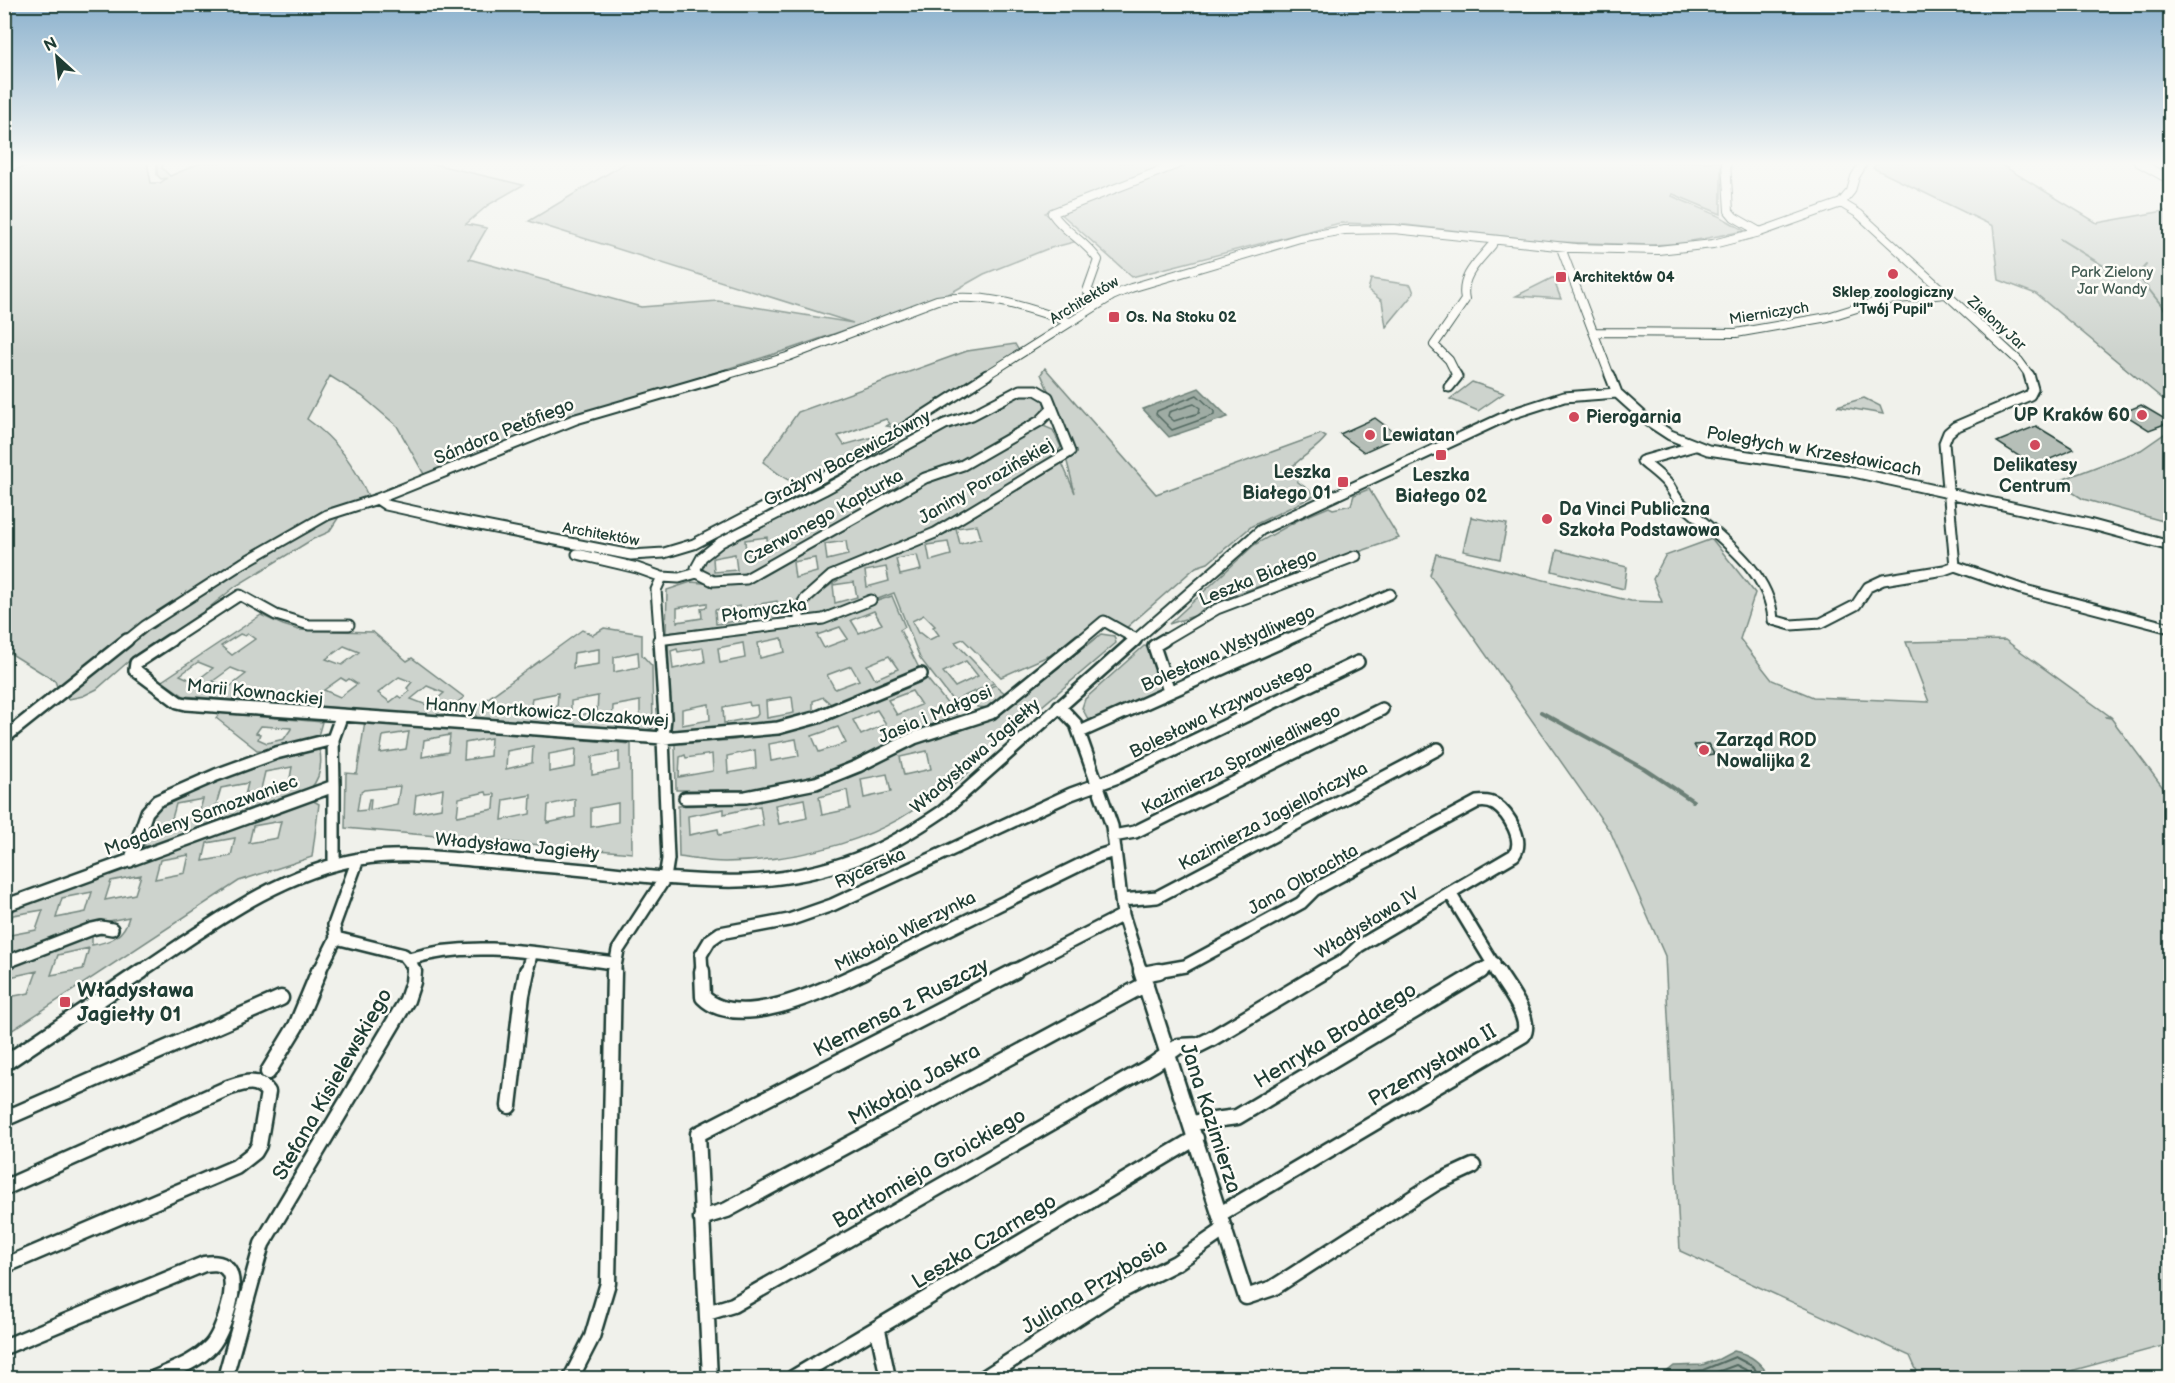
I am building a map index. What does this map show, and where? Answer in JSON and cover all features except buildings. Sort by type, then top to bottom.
[{"type":"street","points":[[1066,227],[1092,248],[1098,260],[1087,291],[1104,300]]},
{"type":"street","points":[[1751,227],[1760,232]]},
{"type":"street","name":"Architektów","points":[[377,499],[386,505],[449,519],[631,555],[664,554],[694,544],[848,464],[1104,300],[1138,285],[1300,238],[1334,231],[1394,229],[1561,248],[1680,249],[1713,244],[1775,227]]},
{"type":"street","name":"Zielony Jar","points":[[1872,227],[2029,373],[2033,389],[2030,395],[1963,424],[1948,433],[1944,451],[1948,492]]},
{"type":"street","points":[[1449,387],[1457,377],[1449,360],[1434,345],[1465,300],[1461,290],[1463,281],[1492,245],[1493,240]]},
{"type":"street","name":"Poległych w Krzesławicach","points":[[1561,248],[1617,393],[1647,420],[1670,435],[1695,446],[1724,453],[1849,471],[2089,524],[2170,546]]},
{"type":"street","name":"Mierniczych","points":[[1593,332],[1736,333],[1828,317],[1878,301],[1945,294]]},
{"type":"street","name":"Sándora Petőfiego","points":[[4,738],[144,626],[243,563],[327,515],[377,499],[576,419],[787,357],[937,300],[951,297],[988,297],[1070,322]]},
{"type":"street","name":"Janiny Porazińskiej","points":[[799,621],[799,611],[805,599],[831,576],[935,533],[1070,452],[1053,409],[1043,393],[1028,388]]},
{"type":"street","name":"Grażyny Bacewiczówny","points":[[697,573],[696,568],[702,556],[721,542],[824,490],[945,424],[972,415],[1016,391],[1028,388]]},
{"type":"street","name":"Władysława Jagiełły","points":[[4,1064],[232,910],[276,886],[334,865],[392,855],[413,855],[693,882],[772,881],[814,873],[882,849],[904,838],[943,811],[1250,538],[1270,524],[1522,410],[1572,396],[1617,393]]},
{"type":"street","name":"Czerwonego Kapturka","points":[[577,554],[637,568],[662,577],[679,578],[697,573],[701,578],[709,580],[730,582],[746,579],[925,478],[963,465],[1040,421],[1053,409]]},
{"type":"street","points":[[1040,421],[1059,425]]},
{"type":"street","points":[[1695,446],[1642,461],[1667,483],[1678,500],[1721,535],[1755,575],[1768,592],[1773,620],[1791,625],[1821,623],[1856,605],[1868,586],[1883,580],[1944,570],[1955,566],[2021,589],[2170,628]]},
{"type":"street","points":[[1948,492],[1955,566]]},
{"type":"street","name":"Leszka Białego","points":[[1169,691],[1154,646],[1217,609],[1356,556]]},
{"type":"street","points":[[571,1378],[592,1337],[603,1304],[609,1273],[614,963],[618,950],[665,878],[668,859],[663,738],[665,718],[656,590],[662,577]]},
{"type":"street","name":"Bolesława Wstydliwego","points":[[1080,732],[1390,594]]},
{"type":"street","name":"Marii Kownackiej","points":[[340,717],[186,704],[178,702],[135,670],[136,663],[240,595],[276,615],[309,625],[349,625]]},
{"type":"street","name":"Płomyczka","points":[[658,640],[823,619],[871,600]]},
{"type":"street","name":"Jasia i Małgosi","points":[[685,798],[746,797],[816,783],[858,766],[914,738],[991,712],[1016,695],[1104,621],[1136,639]]},
{"type":"street","name":"Bolesława Krzywoustego","points":[[1098,784],[1358,662]]},
{"type":"street","name":"Hanny Mortkowicz-Olczakowej","points":[[340,717],[357,716],[663,738],[778,728],[818,717],[921,674]]},
{"type":"street","name":"Jana Kazimierza","points":[[1059,706],[1076,724],[1098,784],[1113,836],[1123,915],[1246,1297],[1273,1288],[1436,1183],[1473,1166]]},
{"type":"street","name":"Kazimierza Sprawiedliwego","points":[[1113,836],[1135,832],[1382,709]]},
{"type":"street","points":[[334,865],[333,739],[340,717]]},
{"type":"street","points":[[130,861],[147,812],[156,801],[216,775],[276,753],[333,739]]},
{"type":"street","name":"Kazimierza Jagiellończyka","points":[[1120,900],[1158,897],[1438,749]]},
{"type":"street","name":"Rycerska","points":[[706,1001],[702,991],[701,955],[710,940],[720,933],[789,920],[817,911],[1071,794],[1098,784]]},
{"type":"street","name":"Magdaleny Samozwaniec","points":[[4,906],[334,786]]},
{"type":"street","name":"Władysława IV","points":[[1169,1053],[1179,1046],[1200,1045],[1211,1040],[1289,991],[1343,961],[1359,946],[1515,854],[1519,847],[1518,836],[1500,809],[1486,801],[1477,802]]},
{"type":"street","name":"Jana Olbrachta","points":[[1144,979],[1185,966],[1301,903],[1314,890],[1477,802]]},
{"type":"street","name":"Mikołaja Wierzynka","points":[[706,1001],[719,1009],[746,1009],[784,1004],[818,994],[1098,856],[1114,851]]},
{"type":"street","points":[[268,1072],[296,1026],[336,938],[334,924],[358,860]]},
{"type":"street","name":"Przemysława II","points":[[1220,1214],[1523,1035],[1526,1030],[1525,1018],[1450,893]]},
{"type":"street","name":"Klemensa z Ruszczy","points":[[702,1218],[698,1134],[1123,915]]},
{"type":"street","points":[[4,963],[92,929],[102,927],[112,929]]},
{"type":"street","points":[[336,938],[396,952],[409,959],[439,950],[531,954],[614,963]]},
{"type":"street","points":[[509,1106],[522,995],[531,954]]},
{"type":"street","name":"Stefana Kisielewskiego","points":[[225,1378],[262,1244],[407,1000],[415,980],[414,969],[409,959]]},
{"type":"street","name":"Henryka Brodatego","points":[[1191,1123],[1237,1117],[1494,963]]},
{"type":"street","name":"Mikołaja Jaskra","points":[[702,1218],[727,1210],[1144,979]]},
{"type":"street","points":[[4,1119],[281,998]]},
{"type":"street","name":"Bartłomieja Groickiego","points":[[707,1313],[733,1305],[1169,1053]]},
{"type":"street","points":[[4,1188],[228,1088],[253,1082],[265,1086],[268,1092],[259,1145],[255,1152],[236,1167],[4,1266]]},
{"type":"street","name":"Leszka Czarnego","points":[[793,1378],[878,1330],[1196,1138]]},
{"type":"street","points":[[702,1218],[710,1378]]},
{"type":"street","name":"Juliana Przybosia","points":[[984,1378],[1111,1296],[1176,1263],[1225,1229]]},
{"type":"street","points":[[4,1347],[204,1264],[224,1265],[231,1271],[232,1279],[225,1324],[219,1335],[196,1359],[155,1378]]},
{"type":"street","points":[[878,1330],[888,1378]]},
{"type":"green space","points":[[4,227],[479,227],[487,228],[469,259],[641,307],[718,301],[853,323],[547,227],[1061,227],[1078,241],[1047,249],[984,274],[947,295],[787,350],[548,425],[425,476],[397,426],[362,396],[330,376],[307,419],[328,436],[344,454],[369,498],[344,509],[329,532],[313,539],[236,586],[206,610],[129,661],[97,689],[83,696],[69,699],[60,695],[55,681],[5,650]]},
{"type":"green space","points":[[1075,227],[1326,227],[1132,277]]},
{"type":"green space","points":[[1419,227],[1737,227],[1745,231],[1691,241],[1692,243],[1651,245],[1555,242]]},
{"type":"green space","name":"Park Zielony Jar Wandy","points":[[1993,227],[2170,227],[2170,405],[2036,294],[1999,280]]},
{"type":"green space","points":[[1552,278],[1560,278],[1562,282],[1556,286],[1561,299],[1516,296]]},
{"type":"green space","points":[[1371,279],[1411,285],[1414,293],[1386,327],[1382,301],[1368,290]]},
{"type":"green space","points":[[1015,344],[1019,351],[897,428],[886,426],[890,424],[886,419],[838,436],[844,445],[891,432],[828,471],[794,482],[782,477],[763,462],[798,412],[967,351]]},
{"type":"green space","points":[[1045,368],[1156,494],[1321,434],[1326,437],[1292,467],[1298,482],[1316,495],[1252,526],[1208,563],[1196,567],[1126,628],[1105,617],[1055,658],[1048,656],[1001,677],[963,639],[955,642],[994,683],[953,701],[920,658],[894,593],[875,600],[872,596],[817,616],[810,617],[804,613],[812,600],[827,588],[846,576],[890,554],[947,533],[946,530],[963,519],[976,515],[975,512],[993,501],[1003,499],[1003,496],[1048,468],[1062,463],[1075,493],[1066,458],[1075,452],[1041,374]],"holes":[[[977,525],[981,538],[960,544],[956,528]],[[948,542],[951,555],[930,561],[927,545]],[[917,555],[921,570],[900,575],[896,559]],[[886,567],[889,581],[867,587],[865,571]],[[854,582],[857,597],[835,603],[833,585]],[[924,615],[935,626],[933,627],[939,635],[929,640],[918,633],[912,621]],[[966,661],[978,676],[955,687],[943,672]]]},
{"type":"green space","points":[[1472,382],[1504,393],[1478,411],[1450,399]]},
{"type":"green space","points":[[1029,391],[1041,398],[1045,405],[1040,415],[955,464],[756,569],[722,577],[702,572],[708,554],[1017,393]],"holes":[[[767,537],[768,552],[746,554],[745,540]],[[735,554],[737,570],[714,572],[713,558]]]},
{"type":"green space","points":[[1864,398],[1880,406],[1883,414],[1837,406]]},
{"type":"green space","points":[[1041,425],[1053,430],[1061,447],[1056,455],[924,533],[885,548],[826,576],[798,599],[787,619],[666,633],[667,590],[691,582],[726,585],[744,583],[923,484],[932,482],[933,478]],"holes":[[[846,541],[848,555],[827,560],[825,544]],[[815,558],[817,572],[795,578],[793,562]],[[777,601],[779,614],[755,619],[754,605]],[[707,603],[707,607],[701,608],[702,618],[677,622],[677,608]],[[740,606],[742,620],[716,624],[715,610]]]},
{"type":"green space","points":[[2170,430],[2170,523],[2083,499],[2056,482],[2141,450]]},
{"type":"green space","points":[[1369,489],[1399,538],[1211,603],[1194,616],[1169,624],[1254,545],[1300,519],[1329,507],[1333,509],[1351,505],[1354,495]]},
{"type":"green space","points":[[1471,517],[1507,524],[1500,559],[1463,551]]},
{"type":"green space","points":[[1712,539],[1755,593],[1740,639],[1772,680],[1813,697],[1929,702],[1906,642],[2005,640],[2111,717],[2105,717],[2111,718],[2170,797],[2170,1344],[2045,1378],[1920,1378],[1910,1356],[1680,1251],[1665,956],[1611,833],[1430,575],[1436,554],[1631,601],[1662,602],[1653,579],[1665,556]]},
{"type":"green space","points":[[1557,550],[1627,567],[1624,589],[1552,571]]},
{"type":"green space","points":[[892,596],[905,627],[900,630],[919,668],[832,705],[823,697],[813,701],[813,713],[796,718],[743,727],[671,732],[668,644],[674,641],[807,625]],"holes":[[[874,611],[882,624],[859,633],[851,620]],[[840,627],[848,639],[824,648],[817,635]],[[782,638],[785,652],[760,658],[758,643]],[[743,643],[745,658],[720,663],[718,648]],[[703,648],[705,662],[673,669],[671,651]],[[889,656],[898,669],[875,679],[867,665]],[[851,666],[859,680],[835,689],[827,675]],[[792,697],[794,713],[767,718],[766,701]],[[749,702],[750,706],[757,705],[756,717],[724,723],[723,707]],[[709,704],[710,720],[682,725],[682,709]]]},
{"type":"green space","points":[[261,615],[299,630],[373,632],[407,661],[412,658],[464,697],[441,716],[184,696],[162,681]],"holes":[[[240,634],[245,636],[248,634],[255,639],[232,655],[221,646]],[[344,646],[359,652],[342,665],[326,659]],[[198,662],[213,668],[195,682],[180,675]],[[231,668],[246,674],[228,688],[213,681]],[[399,677],[412,682],[407,688],[410,691],[390,702],[378,693]],[[341,678],[346,681],[349,679],[357,684],[340,697],[324,690]],[[427,686],[444,693],[429,706],[411,699]]]},
{"type":"green space","points":[[604,628],[642,634],[642,655],[652,666],[653,728],[642,732],[476,718],[476,707],[582,630],[593,635]],"holes":[[[599,649],[599,664],[573,668],[574,653]],[[638,652],[639,667],[614,672],[614,657]],[[558,693],[557,708],[530,713],[532,698]],[[598,696],[597,712],[571,716],[571,701]],[[640,701],[640,718],[612,723],[613,706]]]},
{"type":"green space","points":[[1101,634],[1114,636],[1116,643],[1035,712],[1010,728],[963,777],[945,792],[942,786],[921,805],[896,821],[841,844],[782,857],[725,862],[679,857],[678,806],[753,801],[810,789],[907,748],[909,744],[959,731],[996,717]],"holes":[[[927,751],[931,769],[904,775],[900,757]],[[887,774],[891,792],[864,798],[861,779]],[[847,790],[850,809],[822,815],[819,797]],[[804,799],[807,818],[779,824],[775,805]],[[760,806],[763,825],[719,835],[718,829],[689,835],[688,816],[724,809],[724,814]]]},
{"type":"green space","points":[[1144,646],[1148,647],[1162,684],[1161,690],[1095,721],[1089,721],[1082,708],[1085,699]]},
{"type":"green space","points":[[925,676],[958,717],[921,729],[835,769],[793,782],[751,790],[676,790],[675,744],[734,740],[819,723]],"holes":[[[912,691],[921,705],[897,715],[888,700]],[[877,710],[886,724],[861,735],[853,720]],[[838,727],[846,743],[819,752],[812,736]],[[796,739],[799,756],[771,761],[769,744]],[[755,750],[756,768],[728,773],[727,756]],[[712,754],[713,771],[679,777],[680,757],[685,755],[686,758]]]},
{"type":"green space","points":[[995,685],[1007,695],[990,708],[977,707],[973,695]]},
{"type":"green space","points":[[220,713],[322,722],[318,736],[269,750],[257,750],[216,718]],"holes":[[[261,726],[291,728],[284,739],[267,743],[258,739],[260,734],[256,733]]]},
{"type":"green space","points":[[365,721],[631,744],[632,853],[345,828],[346,773],[357,774]],"holes":[[[409,732],[406,749],[380,753],[383,736]],[[450,735],[448,752],[422,757],[424,740]],[[491,738],[490,756],[464,760],[465,743]],[[533,746],[532,763],[506,769],[507,751]],[[576,749],[575,767],[549,772],[549,754]],[[619,752],[619,770],[592,775],[592,757]],[[400,786],[397,804],[370,810],[371,799],[369,799],[367,810],[357,811],[360,793],[364,790]],[[443,789],[441,808],[414,813],[416,795]],[[486,792],[487,795],[495,794],[494,809],[457,816],[459,798]],[[531,795],[530,814],[502,820],[504,800]],[[575,799],[575,817],[547,823],[548,805]],[[618,803],[618,822],[591,827],[591,808]]]},
{"type":"green space","points":[[312,748],[320,751],[320,772],[310,789],[149,848],[145,846],[144,842],[157,805],[251,766]],"holes":[[[292,767],[289,784],[261,789],[265,772]],[[248,783],[244,800],[216,805],[221,788]],[[203,799],[198,817],[171,822],[176,804]]]},
{"type":"green space","points":[[310,799],[319,804],[312,857],[239,881],[5,1035],[4,998],[29,993],[37,971],[5,978],[5,968],[92,933],[92,945],[111,940],[124,929],[129,917],[94,924],[5,959],[5,936],[5,910]],"holes":[[[281,821],[277,838],[249,843],[253,826]],[[235,838],[231,856],[203,861],[207,843]],[[189,855],[185,873],[155,879],[160,860]],[[141,875],[135,894],[105,900],[111,881]],[[92,892],[86,912],[56,918],[62,898]],[[43,910],[36,930],[5,936],[13,915]],[[89,948],[83,969],[51,975],[58,955]]]},
{"type":"water","points":[[1199,388],[1228,417],[1169,437],[1143,409]]},
{"type":"water","points":[[1734,1351],[1748,1355],[1758,1363],[1765,1370],[1764,1378],[1659,1378],[1674,1366],[1702,1365]]},
{"type":"waterway","points":[[2060,239],[2107,268],[2119,271]]},
{"type":"waterway","points":[[2139,277],[2138,274],[2146,265]]},
{"type":"waterway","points":[[2124,273],[2139,277]]},
{"type":"waterway","points":[[2139,277],[2170,316]]},
{"type":"waterway","points":[[1541,712],[1645,769],[1693,801]]},
{"type":"place","name":"Sklep zoologiczny \"Twój Pupil\"","points":[[1893,274]]},
{"type":"place","name":"Architektów 04","points":[[1561,277]]},
{"type":"place","name":"Os. Na Stoku 02","points":[[1114,317]]},
{"type":"place","name":"UP Kraków 60","points":[[2142,415]]},
{"type":"place","name":"Pierogarnia","points":[[1574,417]]},
{"type":"place","name":"Lewiatan","points":[[1370,435]]},
{"type":"place","name":"Delikatesy Centrum","points":[[2035,445]]},
{"type":"place","name":"Leszka Białego 02","points":[[1441,455]]},
{"type":"place","name":"Leszka Białego 01","points":[[1343,482]]},
{"type":"place","name":"Da Vinci Publiczna Szkoła Podstawowa","points":[[1547,519]]},
{"type":"place","name":"Zarząd ROD Nowalijka 2","points":[[1704,750]]},
{"type":"place","name":"Władysława Jagiełły 01","points":[[65,1002]]}]
